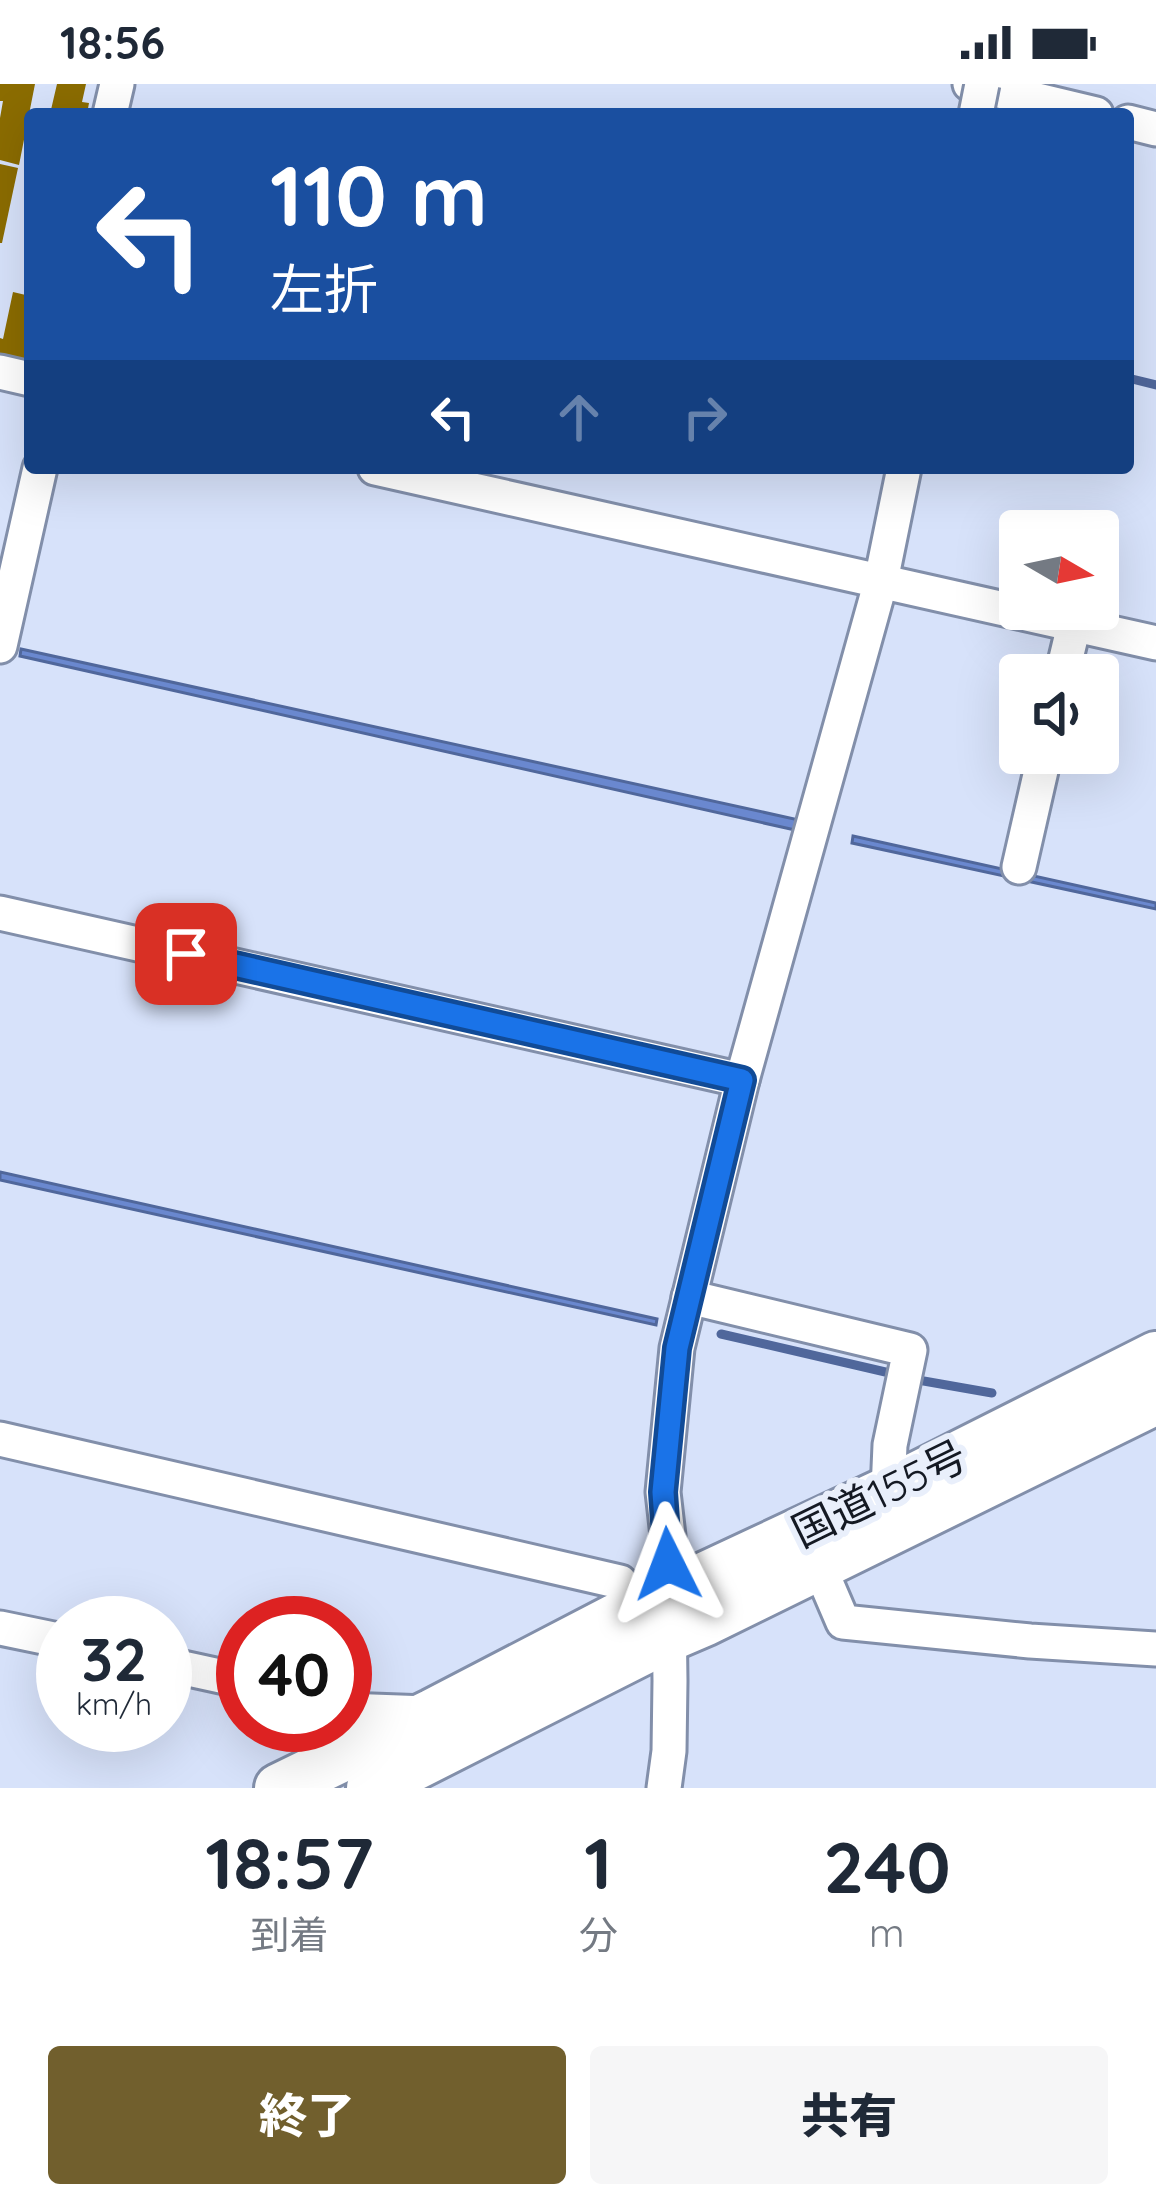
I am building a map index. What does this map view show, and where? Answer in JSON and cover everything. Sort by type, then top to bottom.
[{"type":"highway","name":"国道155号","points":[[371,1788],[658,1613],[888,1490],[1156,1356]]},
{"type":"highway","name":"国道155号","points":[[279,1788],[658,1613],[819,1566],[1156,1400]]},
{"type":"street","points":[[970,84],[1071,108]]},
{"type":"street","points":[[0,646],[39,474]]},
{"type":"street","points":[[402,474],[999,608]]},
{"type":"street","points":[[664,1788],[669,1750],[658,1613],[663,1492],[677,1348],[742,1080],[881,581],[903,474]]},
{"type":"street","points":[[1097,630],[1156,643]]},
{"type":"street","points":[[1019,867],[1040,774]]},
{"type":"street","points":[[0,913],[742,1080]]},
{"type":"street","points":[[689,1297],[910,1350],[890,1445],[888,1490]]},
{"type":"street","points":[[0,1439],[620,1582],[658,1613]]},
{"type":"street","points":[[819,1566],[843,1622],[1156,1649]]},
{"type":"street","points":[[0,1628],[36,1635]]},
{"type":"street","points":[[372,1711],[433,1713]]},
{"type":"water","points":[[21,649],[799,820],[795,830],[20,656]]},
{"type":"water","points":[[853,836],[1156,903],[1156,909],[852,843]]},
{"type":"water","points":[[0,1172],[657,1319],[656,1325],[0,1180]]},
{"type":"building","points":[[0,84],[35,84],[30,108],[24,108],[19,165],[0,160]]},
{"type":"building","points":[[57,84],[86,84],[82,102],[89,103],[88,108],[51,108]]},
{"type":"building","points":[[0,164],[18,168],[2,243],[0,243]]},
{"type":"building","points":[[13,292],[24,295],[24,361],[0,355]]},
{"type":"waterway","points":[[1134,380],[1156,385]]},
{"type":"waterway","points":[[721,1334],[894,1374]]},
{"type":"waterway","points":[[918,1380],[992,1393]]},
{"type":"route","points":[[186,954],[742,1080],[677,1348],[663,1492],[668,1564]]}]
